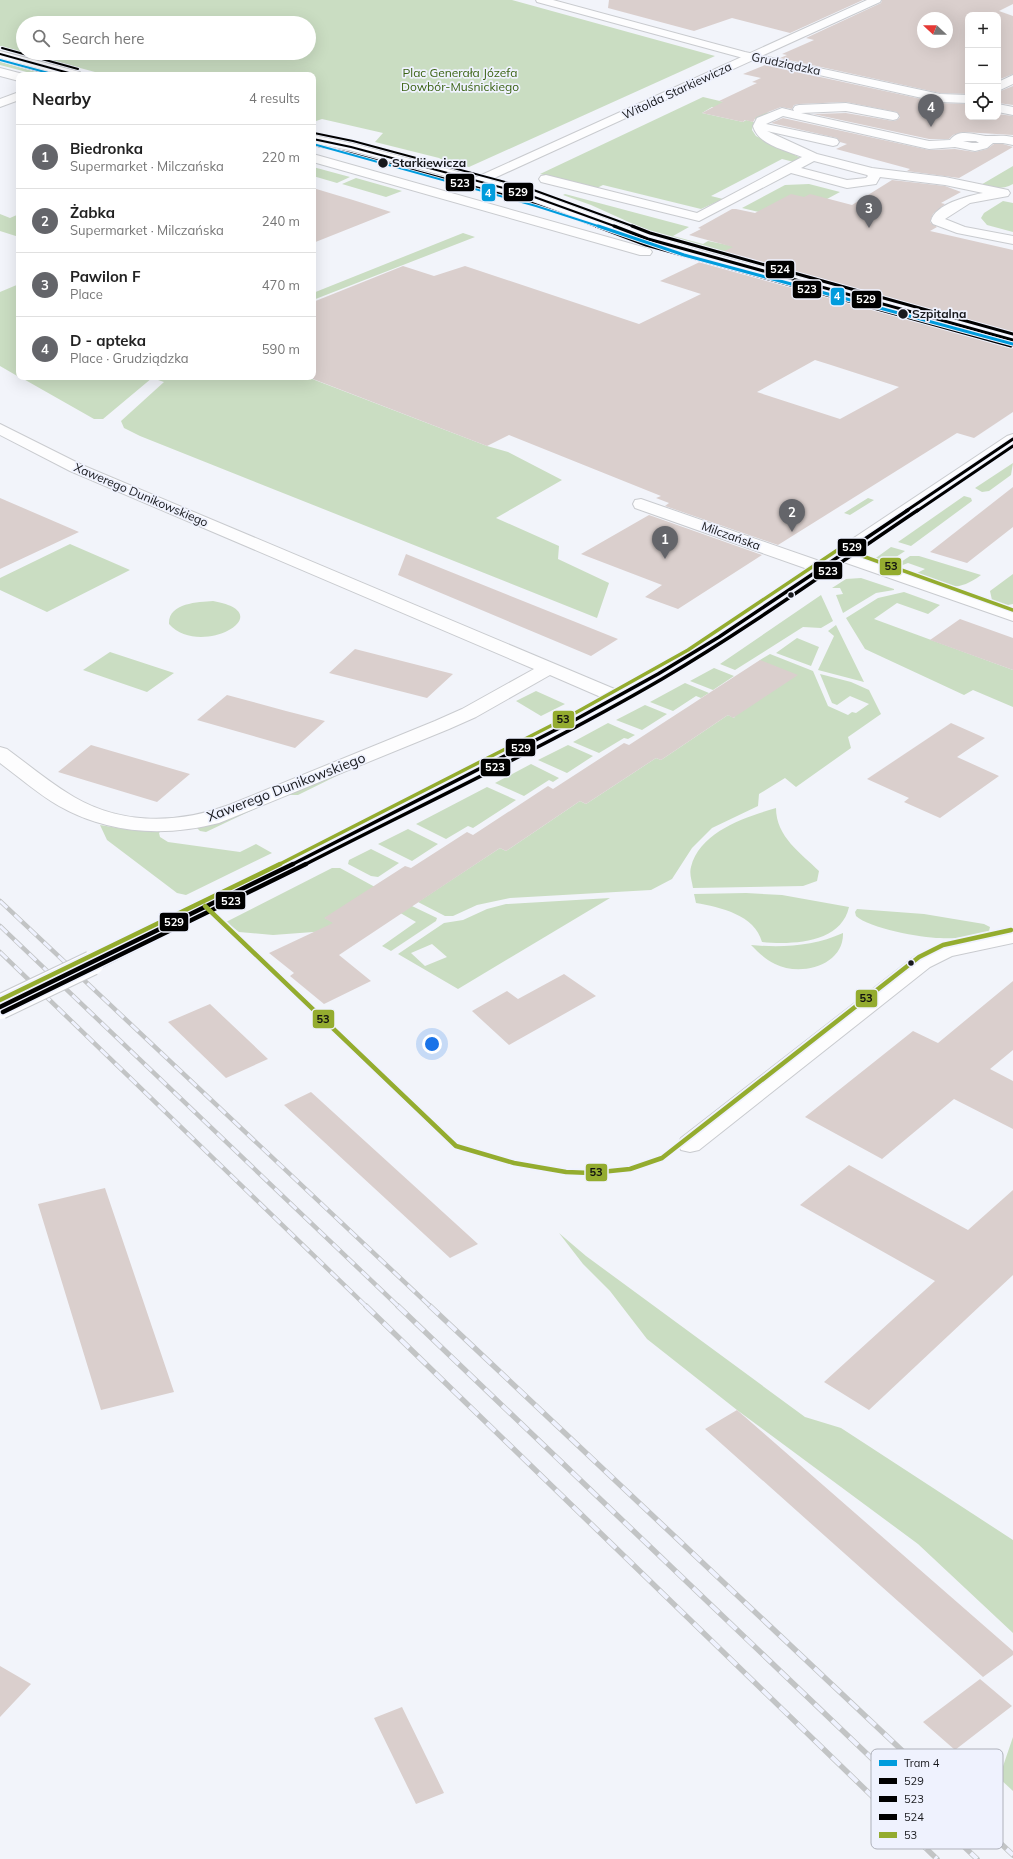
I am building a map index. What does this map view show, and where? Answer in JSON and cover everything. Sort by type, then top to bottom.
[{"type":"street","name":"Grudziądzka","points":[[542,0],[752,57],[940,98],[965,99]]},
{"type":"street","name":"Witolda Starkiewicza","points":[[448,195],[876,0]]},
{"type":"street","points":[[0,54],[16,58]]},
{"type":"street","points":[[22,60],[65,72]]},
{"type":"street","points":[[0,72],[16,76]]},
{"type":"street","points":[[1001,85],[1013,79]]},
{"type":"street","points":[[0,103],[16,97]]},
{"type":"street","points":[[865,131],[893,116],[846,107],[806,109],[782,112],[761,121],[759,126],[761,133],[768,138],[812,157],[872,176],[907,176],[945,180],[1008,190]]},
{"type":"street","points":[[1001,109],[1013,111]]},
{"type":"street","points":[[782,112],[929,145],[957,143],[956,140],[962,137],[978,137],[985,140],[1003,139],[1013,141]]},
{"type":"street","points":[[759,126],[834,142]]},
{"type":"street","points":[[316,140],[351,147],[546,200],[648,239],[698,254],[1013,340]]},
{"type":"street","points":[[546,179],[699,217],[812,157]]},
{"type":"street","points":[[316,159],[714,271],[1013,351]]},
{"type":"street","points":[[789,170],[847,184],[854,184],[872,176]]},
{"type":"street","points":[[1008,190],[968,215],[969,225],[1013,239]]},
{"type":"street","points":[[1008,190],[966,200],[939,216],[938,221],[962,230],[1013,239]]},
{"type":"street","name":"Xawerego Dunikowskiego","points":[[0,429],[76,468],[617,697]]},
{"type":"street","points":[[0,1007],[292,865],[617,697],[691,655],[1013,439]]},
{"type":"street","name":"Milczańska","points":[[641,504],[822,568]]},
{"type":"street","points":[[840,555],[1013,616]]},
{"type":"street","name":"Xawerego Dunikowskiego","points":[[0,753],[68,802],[87,812],[123,822],[144,825],[165,826],[187,824],[236,809],[442,725],[497,698],[549,668]]},
{"type":"street","points":[[690,1144],[922,962],[945,950],[993,942],[1013,936]]},
{"type":"green space","name":"Plac Generała Józefa Dowbór-Muśnickiego","points":[[0,0],[512,0],[715,56],[469,167],[448,163],[439,158],[375,142],[383,133],[322,119],[316,121],[316,72],[95,72],[51,60],[316,60],[316,16],[16,16],[16,51],[0,46]]},
{"type":"green space","points":[[0,61],[39,72],[27,72],[0,65]]},
{"type":"green space","points":[[703,97],[770,113],[756,119],[749,118],[752,116],[712,107],[702,113],[743,122],[746,120],[754,122],[752,130],[756,136],[801,158],[794,162],[782,159],[711,196],[723,199],[701,209],[603,185],[597,188],[540,174]]},
{"type":"green space","points":[[1013,166],[1013,184],[1001,188],[979,186]]},
{"type":"green space","points":[[316,168],[350,177],[337,183],[316,177]]},
{"type":"green space","points":[[356,178],[402,191],[386,197],[342,184]]},
{"type":"green space","points":[[809,184],[840,192],[827,199],[771,215],[742,208],[785,185]]},
{"type":"green space","points":[[565,194],[689,227],[673,236],[703,244],[708,241],[733,246],[766,265],[662,237],[591,205],[563,195]]},
{"type":"green space","points":[[1003,201],[1013,203],[1013,232],[987,225],[981,218],[984,213]]},
{"type":"green space","points":[[0,214],[10,218],[16,215],[16,236],[0,231]]},
{"type":"green space","points":[[463,233],[475,237],[316,299],[316,292]]},
{"type":"green space","points":[[16,285],[16,375],[0,366],[0,292]]},
{"type":"green space","points":[[25,380],[150,380],[103,419],[94,419]]},
{"type":"green space","points":[[158,380],[315,380],[487,446],[508,452],[562,480],[496,518],[559,546],[558,559],[609,583],[597,618],[140,436],[124,428],[121,421],[164,382]]},
{"type":"green space","points":[[1013,463],[1011,475],[989,491],[982,492],[975,488]]},
{"type":"green space","points":[[964,496],[971,498],[972,501],[911,546],[898,542]]},
{"type":"green space","points":[[868,498],[874,500],[850,515],[844,513]]},
{"type":"green space","points":[[70,544],[130,570],[47,612],[0,590],[0,578]]},
{"type":"green space","points":[[891,547],[905,551],[890,561],[873,560]]},
{"type":"green space","points":[[910,556],[919,556],[981,575],[963,585],[940,585],[913,575],[925,569],[908,563],[900,566],[901,562]]},
{"type":"green space","points":[[1013,574],[1013,604],[998,607],[992,600],[990,591]]},
{"type":"green space","points":[[861,578],[894,590],[876,593],[843,613],[836,595],[843,594],[840,588],[832,588],[846,579]]},
{"type":"green space","points":[[904,592],[940,605],[928,614],[897,603],[874,619],[1013,670],[1013,707],[973,690],[964,695],[865,649],[846,618],[878,598]]},
{"type":"green space","points":[[821,595],[833,621],[821,628],[803,627],[735,670],[720,664]]},
{"type":"green space","points":[[213,601],[232,607],[240,615],[238,623],[229,630],[215,635],[199,637],[183,634],[169,624],[170,617],[173,612],[179,608],[192,603]]},
{"type":"green space","points":[[836,625],[864,682],[818,670],[834,636],[828,631]]},
{"type":"green space","points":[[797,638],[819,647],[811,666],[776,653]]},
{"type":"green space","points":[[110,652],[174,673],[147,692],[83,670]]},
{"type":"green space","points":[[770,654],[813,671],[828,706],[848,715],[852,712],[856,713],[869,704],[850,696],[837,705],[832,703],[820,674],[851,682],[869,690],[881,714],[848,737],[851,748],[796,787],[785,778],[759,794],[758,806],[712,828],[692,848],[672,879],[651,890],[510,898],[477,905],[453,916],[445,916],[418,902],[500,848],[506,851],[580,801],[586,804],[656,758],[661,760],[728,715],[734,718],[760,660]]},
{"type":"green space","points":[[714,668],[734,676],[713,690],[690,681]]},
{"type":"green space","points":[[685,683],[709,693],[701,698],[696,696],[673,711],[650,702]]},
{"type":"green space","points":[[536,691],[565,704],[541,716],[516,701]]},
{"type":"green space","points":[[645,705],[667,714],[642,730],[616,720]]},
{"type":"green space","points":[[608,723],[635,735],[628,739],[624,738],[599,753],[573,742]]},
{"type":"green space","points":[[568,745],[593,756],[567,773],[538,760]]},
{"type":"green space","points":[[369,760],[298,795],[284,795],[206,832],[200,831],[195,826]]},
{"type":"green space","points":[[531,764],[559,778],[553,782],[549,780],[524,796],[495,783]]},
{"type":"green space","points":[[487,787],[516,800],[473,828],[468,826],[446,839],[416,824]]},
{"type":"green space","points":[[776,808],[780,828],[785,836],[797,851],[819,871],[817,881],[803,886],[693,888],[690,870],[696,854],[704,844],[714,835],[738,821]]},
{"type":"green space","points":[[100,825],[130,830],[161,831],[159,833],[160,837],[168,842],[240,852],[256,844],[272,853],[186,895],[177,893],[107,840]]},
{"type":"green space","points":[[408,829],[438,844],[412,861],[378,844]]},
{"type":"green space","points":[[371,849],[399,863],[378,877],[371,876],[348,864],[349,860]]},
{"type":"green space","points":[[332,868],[340,868],[386,893],[325,918],[344,928],[340,930],[273,935],[239,932],[226,922]]},
{"type":"green space","points":[[746,893],[782,895],[849,907],[844,919],[836,928],[826,935],[801,942],[762,942],[752,925],[744,919],[726,910],[696,903],[694,894]]},
{"type":"green space","points":[[393,897],[437,918],[436,921],[391,951],[382,946],[416,922],[383,903]]},
{"type":"green space","points":[[610,898],[458,989],[398,954],[444,923],[463,920],[487,909],[506,904]],"holes":[[[432,944],[447,957],[425,966],[411,953]]]},
{"type":"green space","points":[[857,909],[924,914],[984,924],[990,927],[989,931],[978,935],[958,938],[931,938],[896,932],[872,924],[856,916],[855,912]]},
{"type":"green space","points":[[843,933],[841,944],[836,954],[829,961],[808,969],[785,968],[775,964],[765,958],[751,945],[798,945],[821,941]]},
{"type":"green space","points":[[559,1233],[586,1256],[805,1417],[841,1428],[1013,1540],[1013,1633],[918,1544],[737,1410],[647,1339],[610,1291],[583,1264]]},
{"type":"green space","points":[[1013,1737],[1013,1791],[1003,1782],[1003,1766]]},
{"type":"building","points":[[609,0],[863,0],[790,33],[732,18],[694,31],[608,8]]},
{"type":"building","points":[[882,0],[1013,0],[1013,4],[999,11],[1013,16],[1013,74],[1001,79],[1001,12],[965,12],[965,94],[940,93],[780,58],[787,55],[782,54],[814,40],[806,38],[881,3]]},
{"type":"building","points":[[765,65],[940,103],[965,104],[965,120],[1001,120],[1001,114],[1013,116],[1013,135],[963,132],[953,135],[949,139],[929,139],[813,114],[846,113],[893,121],[900,117],[897,112],[846,102],[799,104],[794,105],[792,109],[781,107],[756,117],[753,122],[745,120],[743,122],[702,113],[723,102],[719,101],[757,83],[752,82],[761,78],[743,74]]},
{"type":"building","points":[[1013,86],[1013,105],[1001,103],[1001,91]]},
{"type":"building","points":[[783,118],[929,150],[955,149],[975,152],[987,149],[994,144],[1003,144],[1013,147],[959,178],[907,171],[910,169],[836,149],[847,144],[840,142],[837,138],[771,123]]},
{"type":"building","points":[[892,180],[945,186],[961,192],[941,203],[945,204],[933,214],[930,222],[937,227],[930,231],[1013,250],[1013,333],[718,254],[733,247],[689,235],[701,229],[698,228],[732,209],[755,213],[791,194],[804,197],[810,194],[852,205]]},
{"type":"building","points":[[316,189],[391,212],[316,242]]},
{"type":"building","points":[[704,260],[1013,345],[1013,412],[974,438],[957,433],[778,545],[665,506],[669,503],[656,498],[661,496],[509,435],[487,446],[316,380],[316,301],[403,266],[434,276],[465,266],[639,324],[701,294],[660,281]],"holes":[[[815,360],[899,387],[840,419],[757,392]]]},
{"type":"building","points":[[1013,487],[1013,527],[967,563],[930,552]]},
{"type":"building","points":[[0,498],[79,532],[0,569]]},
{"type":"building","points":[[649,515],[762,555],[678,609],[645,597],[662,585],[581,554]]},
{"type":"building","points":[[406,554],[618,639],[591,656],[398,575]]},
{"type":"building","points":[[960,619],[1013,638],[1013,670],[930,640]]},
{"type":"building","points":[[355,649],[453,674],[427,698],[329,673]]},
{"type":"building","points":[[760,660],[798,675],[733,718],[728,715],[661,760],[656,758],[586,804],[580,801],[506,851],[500,848],[339,955],[371,981],[324,1004],[290,976],[294,973],[269,953],[333,923],[324,918],[405,866],[411,868],[467,832],[473,835],[548,786],[553,789],[624,743],[629,745]]},
{"type":"building","points":[[227,695],[325,721],[295,748],[197,720]]},
{"type":"building","points":[[951,723],[985,738],[957,757],[999,776],[940,818],[904,802],[909,798],[867,779]]},
{"type":"building","points":[[91,745],[190,774],[157,802],[58,772]]},
{"type":"building","points":[[564,974],[596,996],[509,1045],[472,1011],[507,991],[518,999]]},
{"type":"building","points":[[1013,981],[1013,1050],[990,1069],[1013,1081],[1013,1129],[954,1099],[882,1159],[805,1117],[913,1031],[938,1043]]},
{"type":"building","points":[[210,1004],[268,1059],[226,1078],[168,1022]]},
{"type":"building","points":[[311,1092],[478,1244],[450,1258],[284,1105]]},
{"type":"building","points":[[849,1165],[968,1230],[1013,1190],[1013,1275],[869,1410],[824,1382],[935,1281],[800,1205]]},
{"type":"building","points":[[105,1188],[174,1392],[101,1410],[38,1204]]},
{"type":"building","points":[[737,1410],[1013,1651],[1013,1655],[983,1677],[705,1429]]},
{"type":"building","points":[[0,1666],[31,1684],[0,1717]]},
{"type":"building","points":[[980,1679],[1012,1706],[956,1749],[954,1749],[923,1722]]},
{"type":"building","points":[[402,1707],[444,1793],[416,1804],[374,1718]]},
{"type":"tram line","name":"4","points":[[0,60],[45,72]]},
{"type":"tram line","name":"4","points":[[316,145],[536,206],[684,255],[1013,344]]},
{"type":"tram line","points":[[921,324],[960,330]]},
{"type":"railway","points":[[0,901],[431,1307]]},
{"type":"railway","points":[[0,926],[399,1307]]},
{"type":"railway","points":[[0,952],[367,1307]]},
{"type":"railway","points":[[366,1306],[871,1795]]},
{"type":"railway","points":[[398,1306],[871,1758]]},
{"type":"railway","points":[[430,1306],[900,1749]]},
{"type":"railway","points":[[1003,1846],[1013,1855]]},
{"type":"railway","points":[[927,1849],[937,1859]]},
{"type":"railway","points":[[967,1849],[977,1859]]},
{"type":"transit line","name":"524","points":[[2,48],[16,52]]},
{"type":"transit line","name":"529","points":[[0,54],[16,58]]},
{"type":"transit line","name":"523","points":[[0,60],[42,72]]},
{"type":"transit line","name":"529","points":[[22,60],[65,72]]},
{"type":"transit line","name":"524","points":[[45,60],[78,69]]},
{"type":"transit line","name":"524","points":[[316,133],[353,141],[528,188],[650,233],[1013,334]]},
{"type":"transit line","name":"529","points":[[316,140],[351,147],[526,194],[648,239],[1013,340]]},
{"type":"transit line","name":"523","points":[[316,146],[350,153],[524,200],[646,245],[1011,346]]},
{"type":"transit line","name":"529","points":[[0,1007],[299,861],[571,722],[658,674],[719,637],[1013,439]]},
{"type":"transit line","name":"523","points":[[3,1012],[302,866],[574,727],[661,679],[722,642],[1013,446]]},
{"type":"transit line","name":"53","points":[[0,1000],[221,894],[568,717],[688,650],[839,549],[843,549],[1013,610]]},
{"type":"transit line","name":"53","points":[[205,906],[456,1146],[514,1163],[566,1172],[591,1173],[630,1169],[662,1158],[919,957],[943,945],[1011,930]]},
{"type":"place","name":"D - apteka","points":[[931,127]]},
{"type":"place","name":"Starkiewicza","points":[[383,163]]},
{"type":"place","name":"Pawilon F","points":[[869,228]]},
{"type":"place","name":"Szpitalna","points":[[903,314]]},
{"type":"place","name":"Żabka","points":[[792,532]]},
{"type":"place","name":"Biedronka","points":[[665,559]]}]
